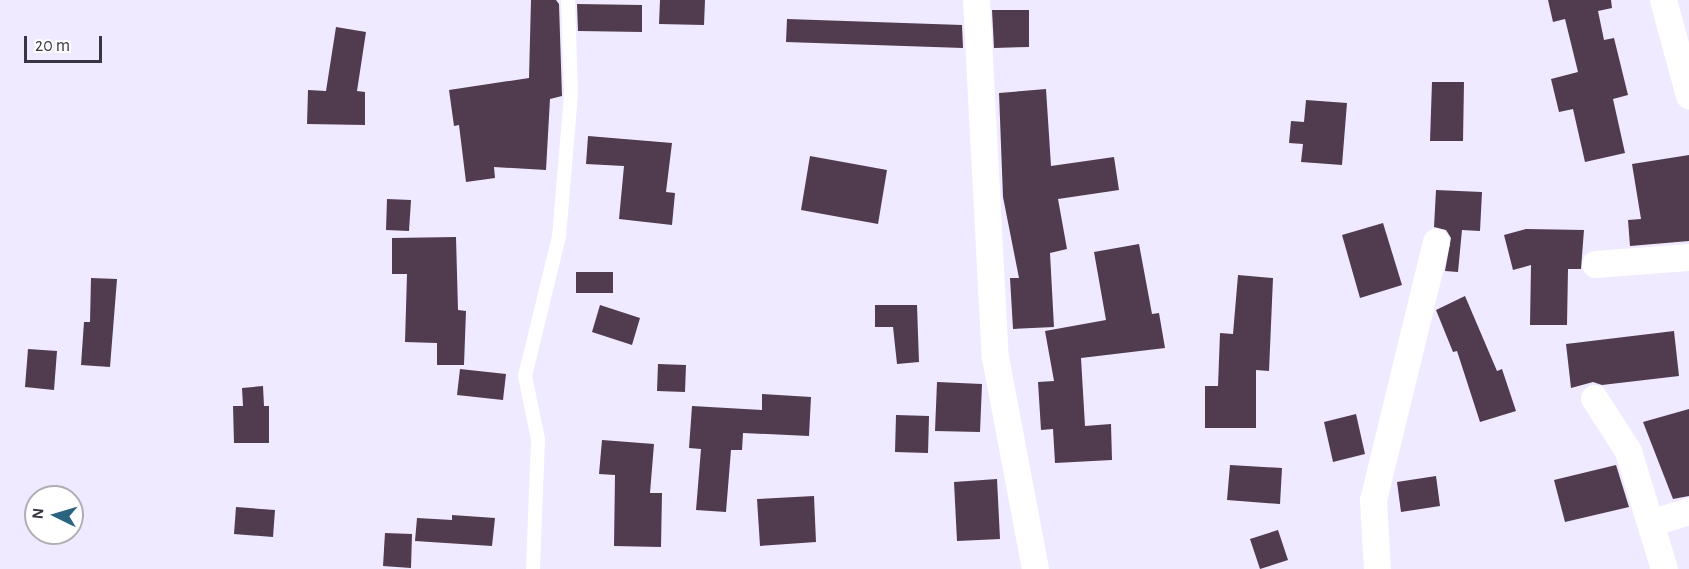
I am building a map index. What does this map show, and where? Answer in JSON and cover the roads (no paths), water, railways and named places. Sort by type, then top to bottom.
[{"type":"street","points":[[976,0],[995,357],[1035,569]]},
{"type":"street","points":[[1663,0],[1689,96]]},
{"type":"street","points":[[1377,569],[1373,500],[1436,242]]},
{"type":"street","points":[[1595,264],[1689,257]]},
{"type":"street","points":[[1594,398],[1628,451],[1653,522],[1664,569]]},
{"type":"street","points":[[1653,522],[1689,511]]},
{"type":"lane","points":[[533,569],[538,440],[525,376],[532,336],[544,307],[561,214],[571,95],[568,0]]}]
